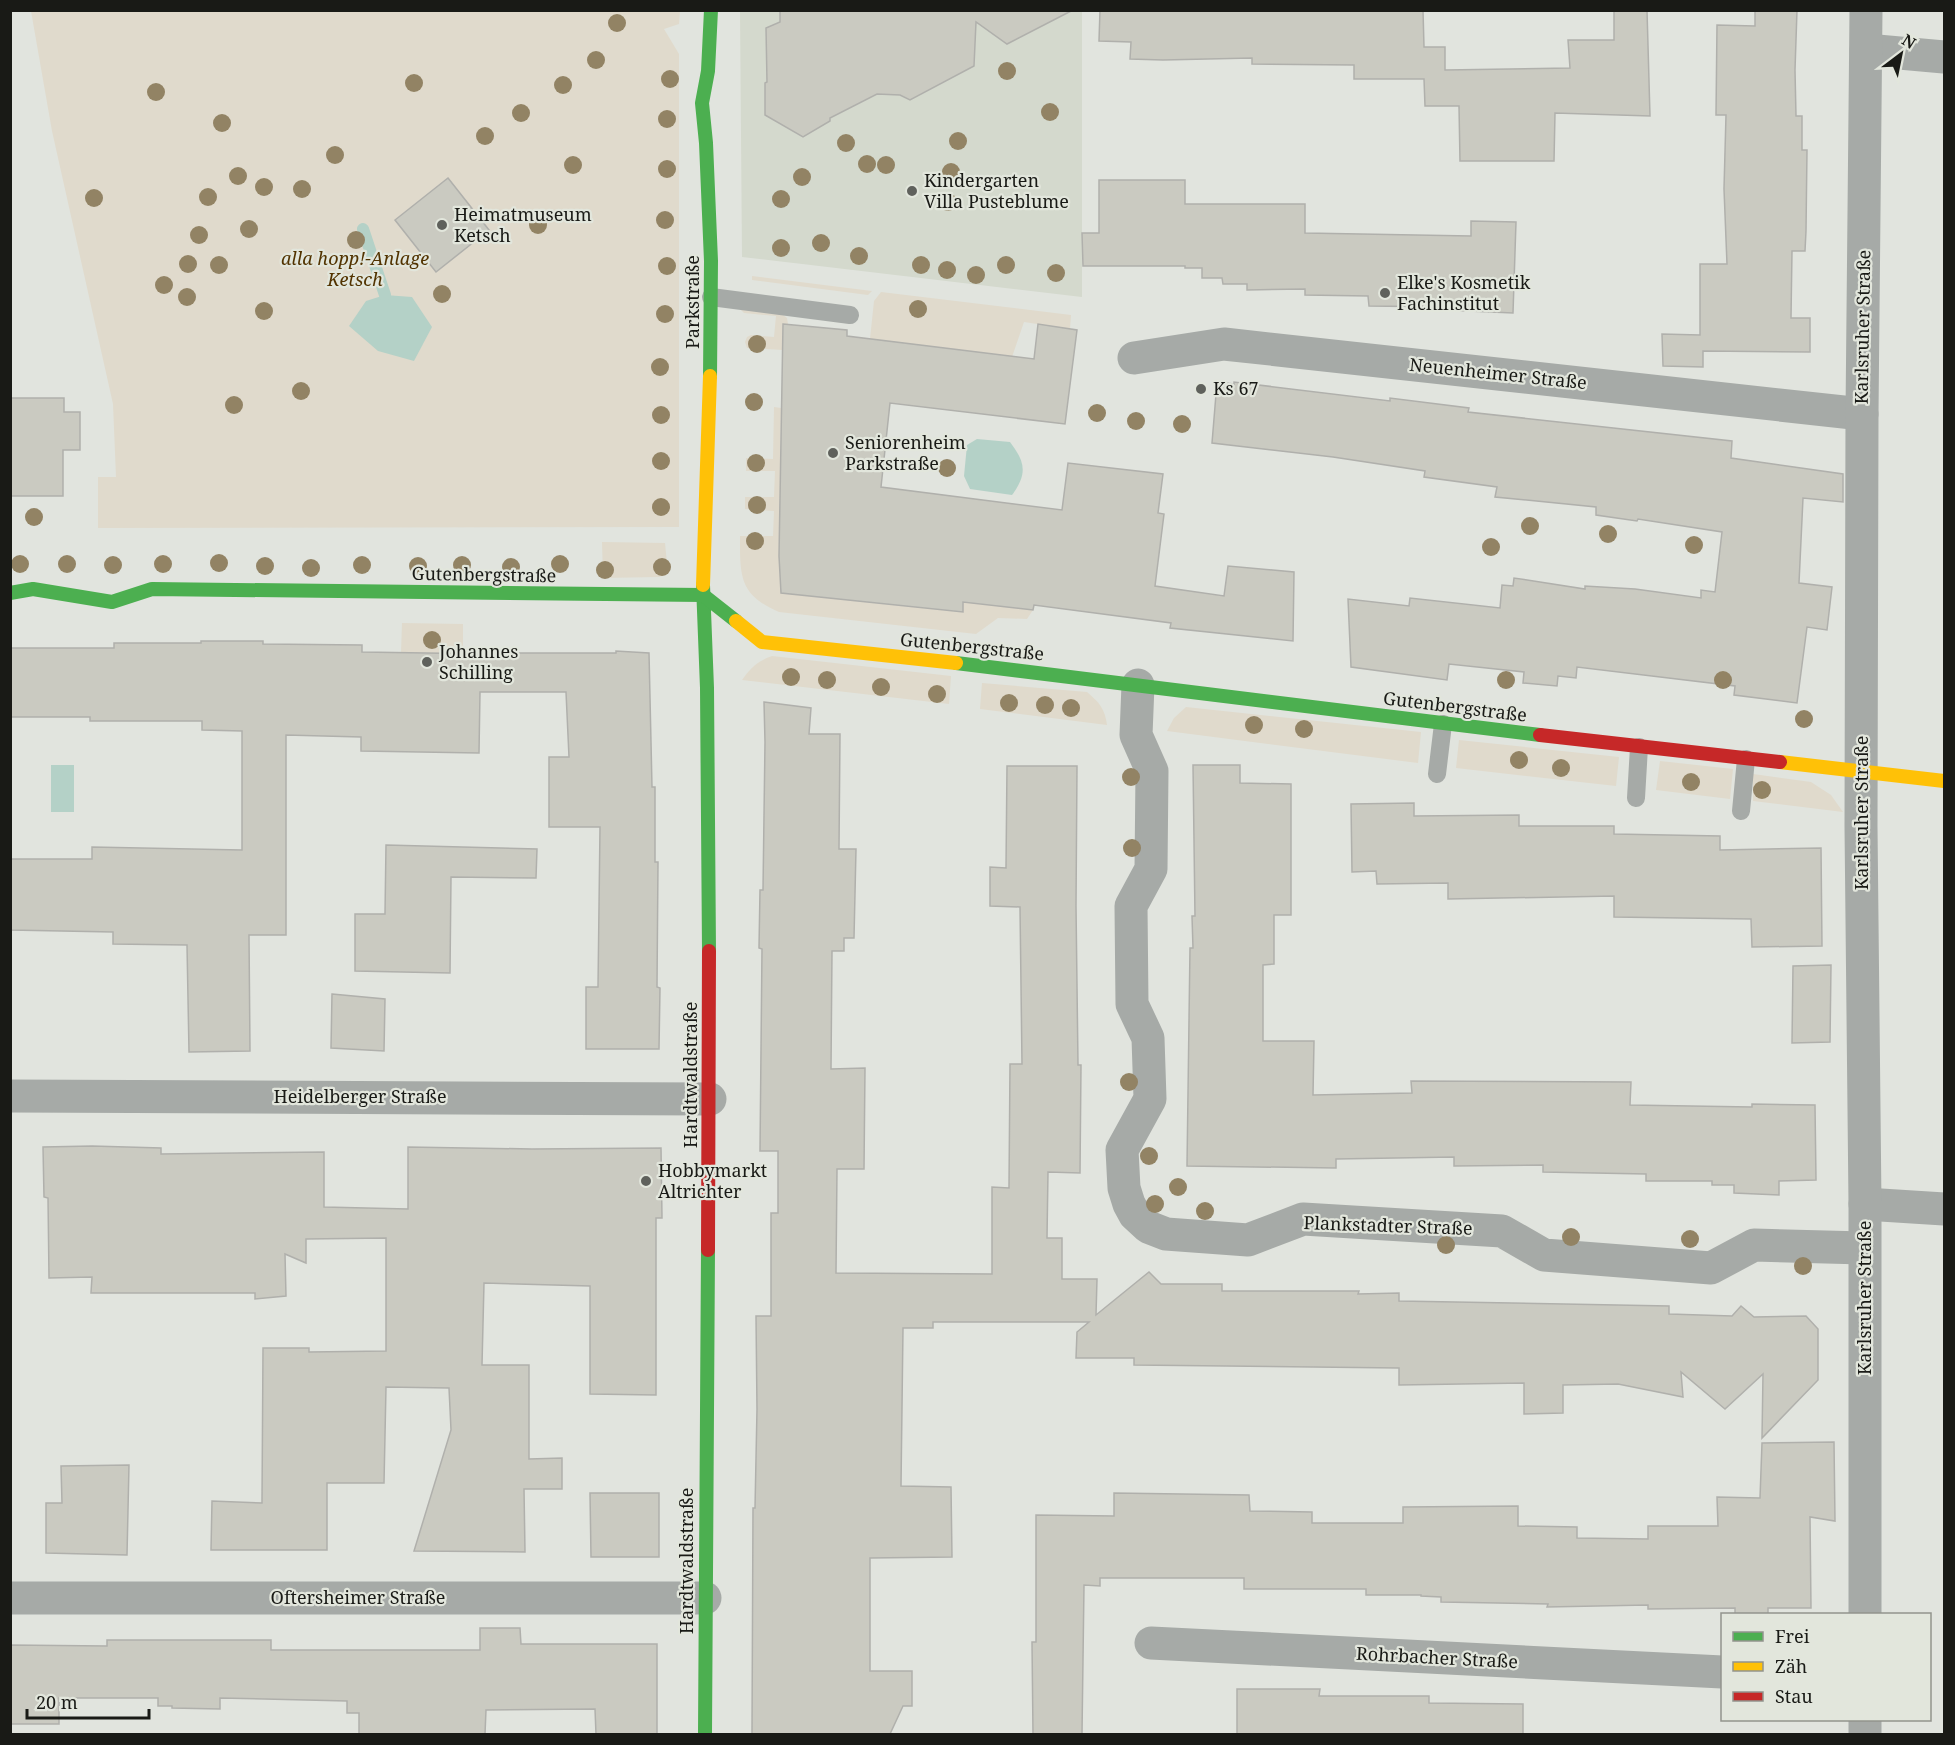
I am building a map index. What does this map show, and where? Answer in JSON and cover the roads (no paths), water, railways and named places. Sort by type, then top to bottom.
[{"type":"street","name":"Parkstraße","points":[[703,595],[710,382],[711,261],[702,104],[708,71],[711,10]]},
{"type":"street","name":"Karlsruher Straße","points":[[1865,1613],[1865,1204],[1861,826],[1866,10]]},
{"type":"street","points":[[1866,50],[1944,57]]},
{"type":"street","name":"Neuenheimer Straße","points":[[1134,358],[1224,344],[1862,414]]},
{"type":"street","name":"Gutenbergstraße","points":[[10,593],[33,589],[112,602],[152,590],[703,595],[762,642],[1443,724],[1944,781]]},
{"type":"street","name":"Hardtwaldstraße","points":[[703,595],[707,688],[710,1099],[705,1734]]},
{"type":"street","name":"Plankstadter Straße","points":[[1138,686],[1136,735],[1152,771],[1151,869],[1131,906],[1132,1004],[1148,1038],[1150,1099],[1122,1150],[1124,1188],[1129,1204],[1135,1215],[1148,1227],[1166,1234],[1248,1240],[1303,1219],[1502,1231],[1544,1254],[1711,1268],[1754,1245],[1864,1248]]},
{"type":"street","name":"Heidelberger Straße","points":[[10,1096],[710,1099]]},
{"type":"street","points":[[1865,1204],[1944,1209]]},
{"type":"street","name":"Oftersheimer Straße","points":[[10,1598],[705,1598]]},
{"type":"street","name":"Rohrbacher Straße","points":[[1151,1643],[1721,1672]]},
{"type":"lane","points":[[711,297],[850,315]]},
{"type":"lane","points":[[1437,774],[1443,724]]},
{"type":"lane","points":[[1636,798],[1639,747]]},
{"type":"lane","points":[[1740,812],[1746,759]]},
{"type":"water","points":[[385,295],[412,297],[432,327],[414,361],[378,351],[349,326],[366,301]]},
{"type":"water","points":[[977,439],[1010,442],[1015,449],[1023,468],[1021,480],[1012,495],[970,489],[964,476],[967,445]]},
{"type":"water","points":[[51,765],[74,765],[74,812],[51,812]]},
{"type":"waterway","points":[[363,229],[385,295]]},
{"type":"place","name":"Kindergarten Villa Pusteblume","points":[[912,191]]},
{"type":"place","name":"Heimatmuseum Ketsch","points":[[442,225]]},
{"type":"place","name":"Elke's Kosmetik Fachinstitut","points":[[1385,293]]},
{"type":"place","name":"Ks 67","points":[[1201,389]]},
{"type":"place","name":"Seniorenheim Parkstraße","points":[[833,453]]},
{"type":"place","name":"Johannes Schilling","points":[[427,662]]},
{"type":"place","name":"Hobbymarkt Altrichter","points":[[646,1181]]},
{"type":"park label","name":"alla hopp!-Anlage Ketsch","points":[[355,269]]}]
